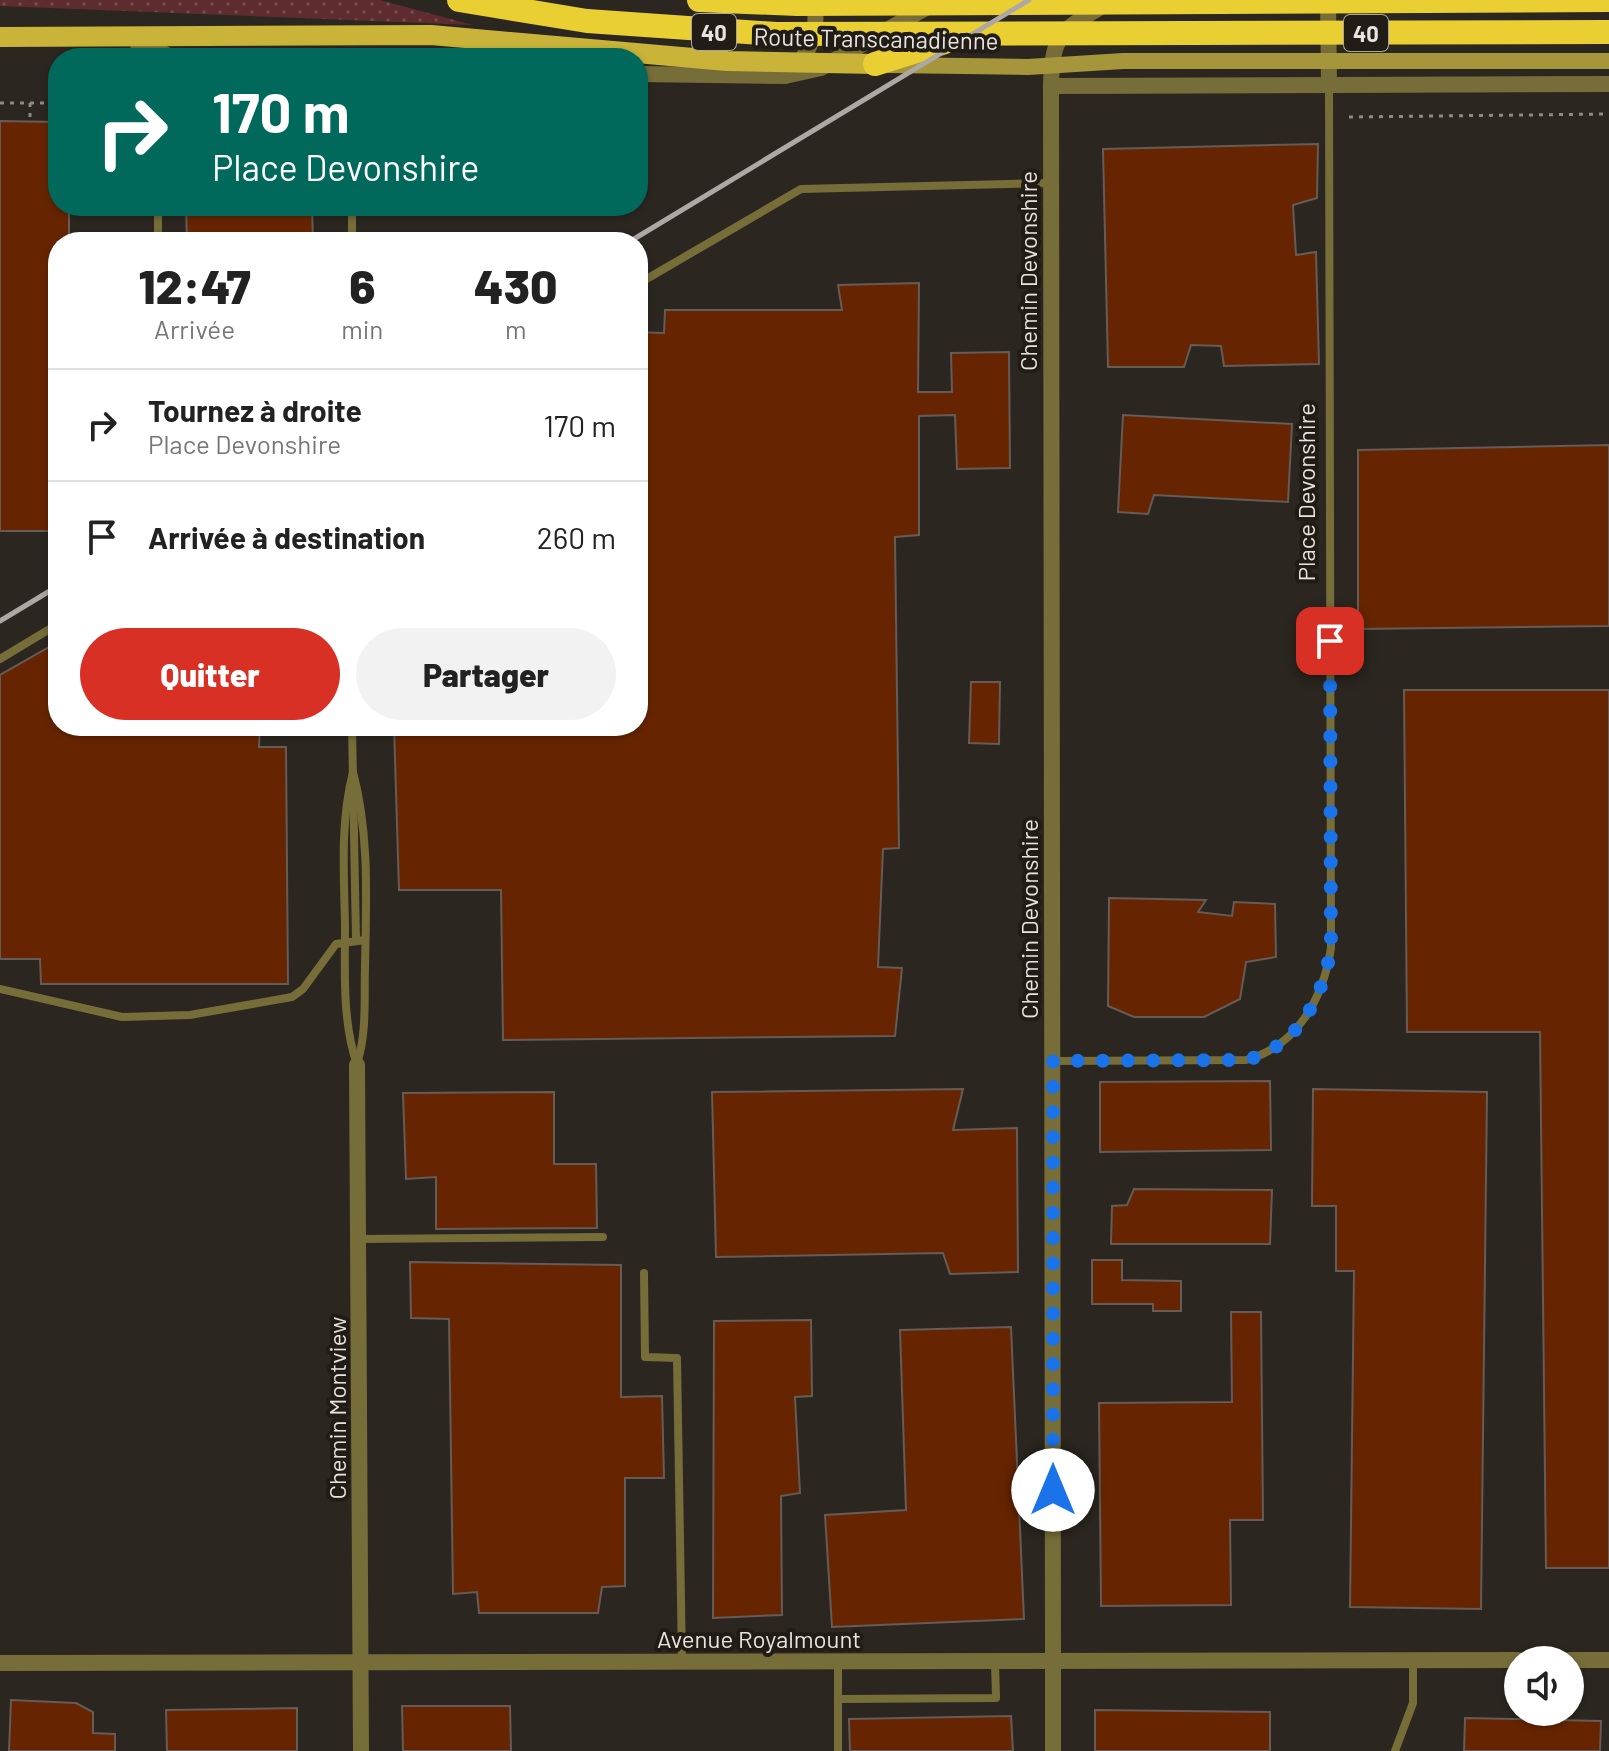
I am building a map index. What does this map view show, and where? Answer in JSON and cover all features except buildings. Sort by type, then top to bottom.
[{"type":"highway","name":"40","points":[[459,0],[587,21],[716,32],[1609,32]]},
{"type":"highway","name":"40","points":[[699,0],[1609,0]]},
{"type":"highway","points":[[875,64],[971,34]]},
{"type":"main road","name":"Route Transcanadienne","points":[[0,37],[134,48],[348,34],[466,36],[591,48]]},
{"type":"main road","name":"Route Transcanadienne","points":[[648,53],[727,61],[1001,67],[1123,61],[1609,61]]},
{"type":"street","points":[[785,76],[803,62],[811,45],[816,24],[815,0]]},
{"type":"street","points":[[648,74],[785,76],[821,68],[939,0]]},
{"type":"street","name":"Chemin Devonshire","points":[[1053,1751],[1051,86],[1053,51],[1059,34],[1112,0]]},
{"type":"street","points":[[1328,0],[1329,84]]},
{"type":"street","points":[[1051,86],[1609,84]]},
{"type":"street","name":"Chemin Montview","points":[[357,1065],[361,1751]]},
{"type":"street","name":"Avenue Royalmount","points":[[0,1663],[1504,1660]]},
{"type":"street","points":[[1584,1660],[1609,1660]]},
{"type":"lane","name":"Place Devonshire","points":[[1053,1061],[1246,1060],[1266,1055],[1282,1044],[1310,1011],[1327,971],[1331,948],[1329,84]]},
{"type":"lane","points":[[648,278],[801,189],[1051,183]]},
{"type":"lane","points":[[0,659],[48,630]]},
{"type":"lane","points":[[352,736],[353,772],[364,812],[361,940],[365,1038],[357,1065]]},
{"type":"lane","points":[[353,772],[343,811],[348,1037],[357,1065]]},
{"type":"lane","points":[[0,989],[122,1017],[190,1015],[292,997],[303,989],[336,944],[345,940],[361,940]]},
{"type":"lane","points":[[358,1239],[603,1237]]},
{"type":"lane","points":[[644,1273],[645,1357],[677,1358],[682,1662]]},
{"type":"lane","points":[[1395,1751],[1413,1703],[1413,1660]]},
{"type":"lane","points":[[838,1662],[838,1751]]},
{"type":"lane","points":[[839,1699],[996,1698],[995,1662]]},
{"type":"path","points":[[0,103],[48,103]]},
{"type":"path","points":[[30,103],[30,121]]},
{"type":"path","points":[[1349,117],[1609,114]]},
{"type":"shaded area","points":[[0,0],[380,0],[473,25],[0,6]]},
{"type":"railway","points":[[646,232],[1029,0]]},
{"type":"railway","points":[[0,621],[48,592]]},
{"type":"route","points":[[1053,1490],[1053,1061],[1246,1060],[1266,1055],[1282,1044],[1310,1011],[1327,971],[1331,948],[1330,641]]}]
